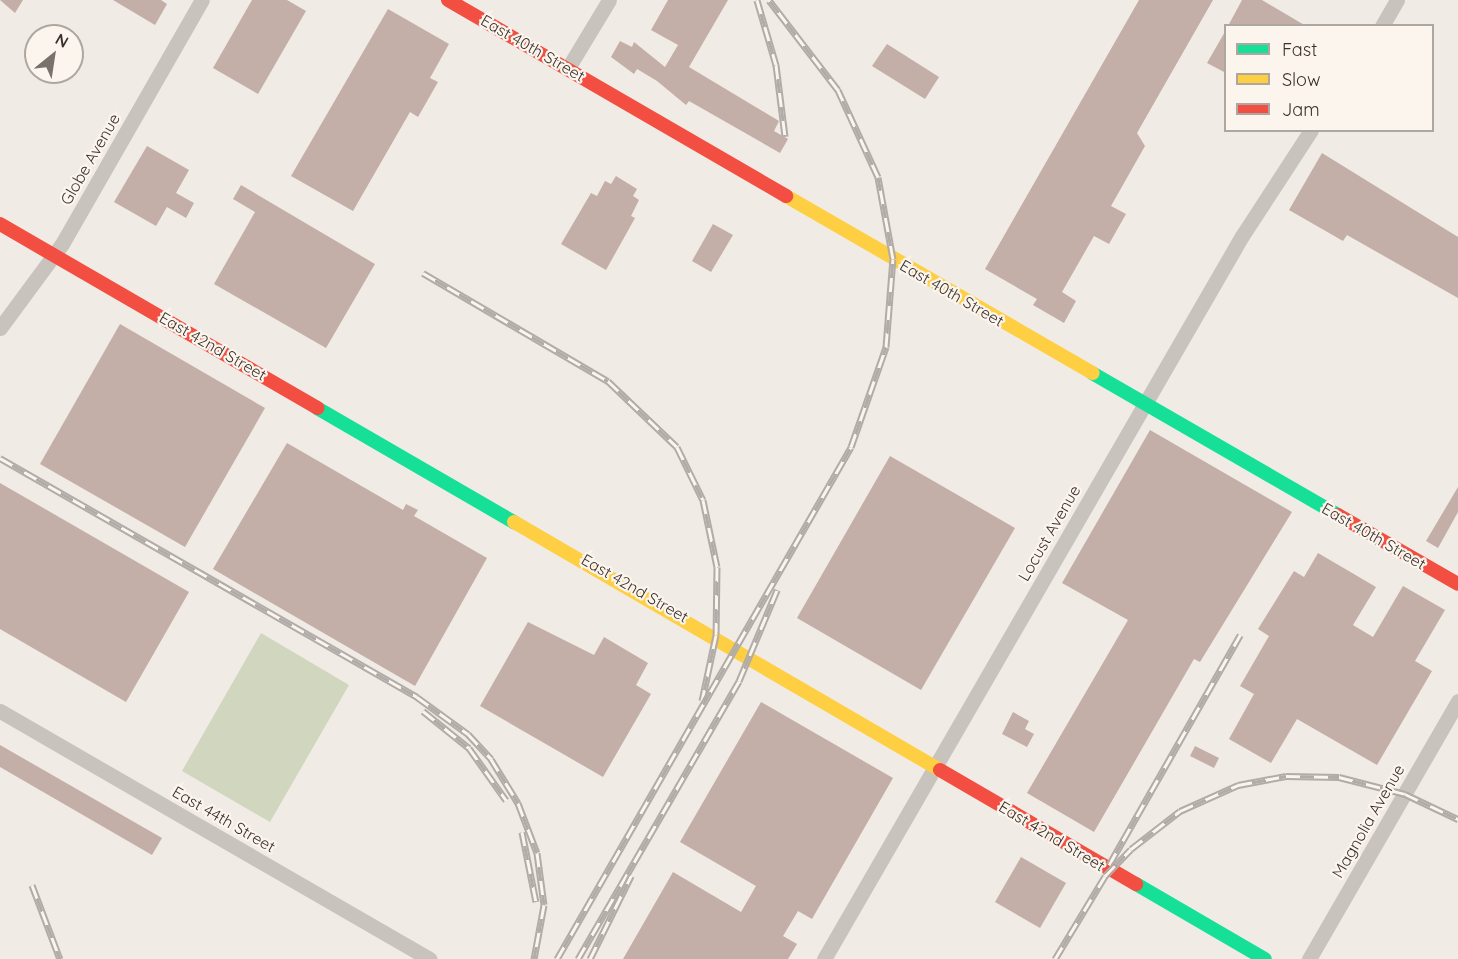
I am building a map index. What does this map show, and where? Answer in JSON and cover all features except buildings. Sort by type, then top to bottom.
[{"type":"street","name":"Globe Avenue","points":[[0,328],[55,255],[202,0]]},
{"type":"street","name":"East 40th Street","points":[[448,0],[1458,584]]},
{"type":"street","points":[[568,68],[609,0]]},
{"type":"street","points":[[1383,24],[1397,0]]},
{"type":"street","name":"Locust Avenue","points":[[824,959],[1259,207],[1310,132]]},
{"type":"street","name":"East 42nd Street","points":[[0,224],[936,765],[1266,959]]},
{"type":"street","name":"Magnolia Avenue","points":[[1310,959],[1458,701]]},
{"type":"street","name":"East 44th Street","points":[[0,711],[429,959]]},
{"type":"green space","points":[[261,633],[349,685],[270,822],[182,771]]},
{"type":"railway","points":[[757,0],[776,65],[785,136]]},
{"type":"railway","points":[[557,959],[851,447],[886,347],[893,259],[878,177],[838,90],[769,0]]},
{"type":"railway","points":[[423,273],[608,381],[677,447],[703,500],[717,567],[716,635],[702,701]]},
{"type":"railway","points":[[0,458],[417,697],[468,734],[491,759],[518,803],[537,853],[544,905],[534,959]]},
{"type":"railway","points":[[578,959],[739,681],[777,590]]},
{"type":"railway","points":[[1109,865],[1240,635]]},
{"type":"railway","points":[[423,711],[469,748],[506,800]]},
{"type":"railway","points":[[1055,959],[1105,876],[1131,849],[1180,811],[1238,785],[1286,776],[1339,777],[1405,794],[1458,819]]},
{"type":"railway","points":[[522,832],[536,902]]},
{"type":"railway","points":[[590,959],[631,876]]},
{"type":"railway","points":[[32,885],[60,959]]},
{"type":"traffic: fast","points":[[1092,373],[1338,515]]},
{"type":"traffic: fast","points":[[317,408],[514,522]]},
{"type":"traffic: fast","points":[[1136,884],[1265,959]]},
{"type":"traffic: slow","points":[[786,196],[1092,373]]},
{"type":"traffic: slow","points":[[514,522],[940,770]]},
{"type":"traffic: jam","points":[[448,0],[786,196]]},
{"type":"traffic: jam","points":[[0,224],[317,408]]},
{"type":"traffic: jam","points":[[1338,515],[1458,584]]},
{"type":"traffic: jam","points":[[940,770],[1136,884]]}]
